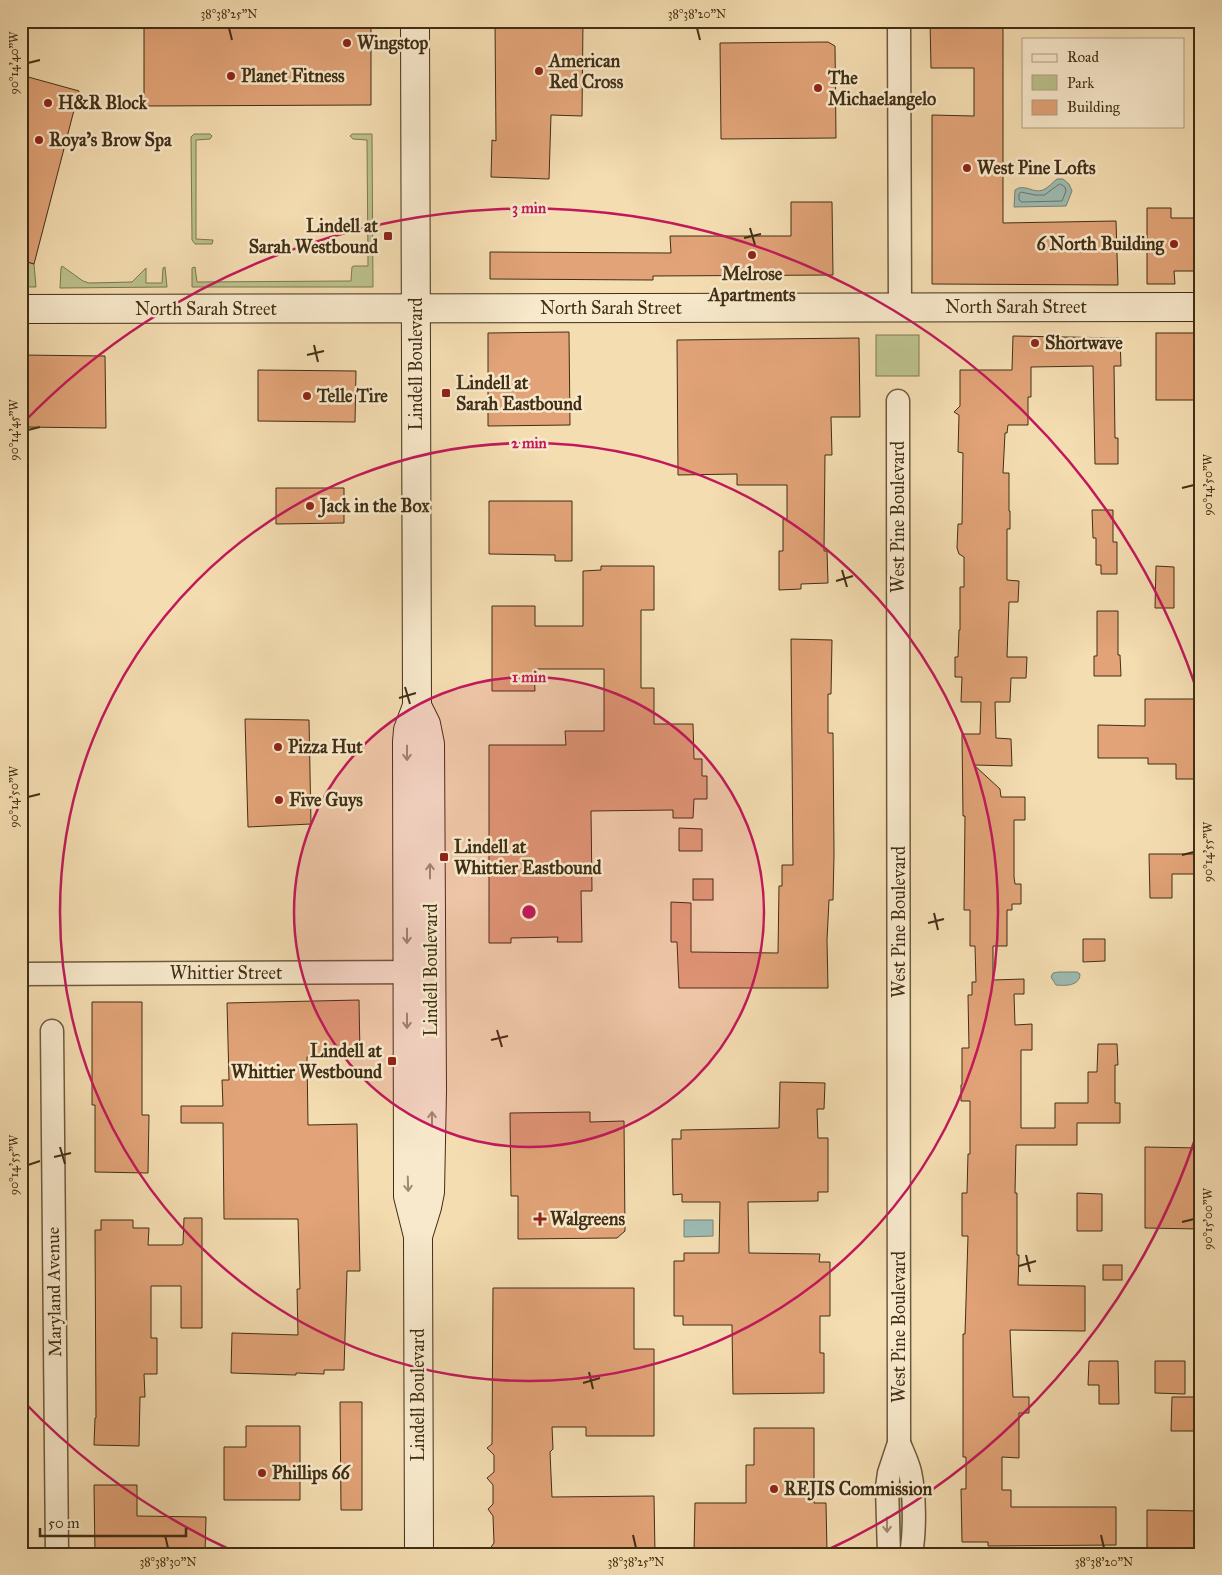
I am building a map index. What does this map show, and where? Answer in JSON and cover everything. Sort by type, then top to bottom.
[{"type":"main road","name":"Lindell Boulevard","points":[[415,21],[417,706],[408,730],[407,742],[419,972],[408,1196],[418,1236],[419,1554]]},
{"type":"main road","name":"North Sarah Street","points":[[21,309],[1201,307]]},
{"type":"street","points":[[898,21],[900,308]]},
{"type":"street","name":"West Pine Boulevard","points":[[889,1554],[887,1486],[889,1473],[899,1443],[898,401]]},
{"type":"street","name":"Whittier Street","points":[[21,974],[419,972]]},
{"type":"street","name":"Maryland Avenue","points":[[52,1031],[57,1554]]},
{"type":"street","name":"West Pine Boulevard","points":[[899,1443],[910,1471],[913,1488],[913,1544],[911,1554]]},
{"type":"green space","points":[[194,134],[210,134],[212,136],[210,139],[196,140],[196,239],[213,240],[212,244],[195,244],[192,240],[191,137]]},
{"type":"green space","points":[[352,134],[372,134],[373,287],[192,287],[192,268],[195,267],[197,282],[351,281],[352,267],[368,266],[367,140],[353,139],[350,136]]},
{"type":"green space","points":[[21,260],[34,264],[36,287],[21,287]]},
{"type":"green space","points":[[62,266],[83,281],[89,283],[132,282],[146,268],[146,283],[162,283],[163,268],[165,267],[167,287],[60,288]]},
{"type":"green space","points":[[876,335],[919,335],[919,376],[876,376]]},
{"type":"green space","points":[[898,1485],[904,1486],[902,1548],[899,1548]]},
{"type":"water","points":[[1057,179],[1063,179],[1069,184],[1072,191],[1066,206],[1014,207],[1015,190],[1026,188],[1036,191],[1043,190]]},
{"type":"water","points":[[1077,972],[1080,974],[1078,981],[1075,983],[1056,985],[1051,977],[1053,973]]},
{"type":"water","points":[[684,1220],[713,1220],[713,1236],[684,1237]]},
{"type":"building","points":[[144,21],[371,21],[371,105],[144,106]]},
{"type":"building","name":"American Red Cross","points":[[495,21],[583,21],[582,116],[551,115],[549,179],[491,177],[492,140],[496,141]]},
{"type":"building","name":"West Pine Lofts","points":[[930,21],[1003,21],[1003,223],[1116,221],[1118,285],[932,284],[932,115],[974,116],[974,68],[931,68]]},
{"type":"building","name":"The Michaelangelo","points":[[828,42],[835,46],[836,138],[721,139],[720,43]]},
{"type":"building","points":[[21,75],[79,91],[34,264],[21,260]]},
{"type":"building","name":"Melrose Apartments","points":[[791,202],[832,202],[833,275],[653,276],[653,280],[490,279],[490,252],[671,253],[670,236],[791,236]]},
{"type":"building","name":"6 North Building","points":[[1147,208],[1171,208],[1171,218],[1201,218],[1201,271],[1174,271],[1175,284],[1147,284]]},
{"type":"building","points":[[569,332],[570,425],[488,426],[488,333]]},
{"type":"building","points":[[1156,333],[1201,333],[1201,400],[1156,400]]},
{"type":"building","points":[[1013,336],[1120,338],[1121,366],[1114,366],[1115,438],[1118,438],[1118,464],[1095,464],[1093,366],[1031,367],[1031,397],[1028,397],[1028,425],[1008,425],[1007,433],[1005,433],[1003,473],[1009,473],[1010,529],[1007,529],[1007,580],[1019,581],[1018,602],[1009,602],[1007,657],[1027,657],[1026,678],[1011,678],[1010,702],[995,702],[996,738],[1011,739],[1012,766],[974,765],[1000,789],[1001,797],[1025,797],[1025,820],[1014,820],[1014,877],[1015,884],[1021,884],[1021,904],[1012,904],[1012,910],[1007,910],[1007,946],[993,946],[993,980],[1024,979],[1024,994],[1014,994],[1015,1025],[1032,1024],[1032,1050],[1021,1050],[1021,1128],[1055,1128],[1055,1103],[1088,1103],[1088,1072],[1097,1072],[1098,1044],[1117,1044],[1118,1065],[1115,1065],[1115,1103],[1120,1103],[1120,1123],[1077,1123],[1077,1145],[1016,1145],[1015,1193],[1017,1193],[1018,1285],[1085,1286],[1085,1331],[1010,1330],[1013,1397],[1029,1397],[1029,1413],[1019,1413],[1019,1458],[1002,1457],[1002,1490],[1011,1490],[1011,1507],[1116,1507],[1116,1545],[988,1546],[988,1542],[962,1542],[961,1489],[966,1489],[966,1457],[963,1457],[963,1334],[965,1334],[968,1236],[962,1236],[962,1193],[967,1193],[968,1154],[970,1154],[970,1101],[961,1101],[961,1085],[962,1048],[969,1048],[968,995],[972,995],[972,982],[976,982],[975,946],[970,946],[970,910],[964,910],[965,816],[963,816],[962,734],[980,734],[981,702],[961,702],[962,677],[955,677],[955,657],[958,657],[960,630],[960,587],[964,587],[964,557],[959,554],[957,548],[958,524],[962,524],[963,453],[958,452],[959,415],[954,412],[960,406],[960,370],[1012,370]]},
{"type":"building","points":[[859,338],[860,417],[831,417],[832,455],[825,455],[824,551],[827,551],[828,583],[801,584],[801,589],[779,590],[779,551],[783,551],[783,519],[787,519],[787,485],[737,485],[737,474],[678,475],[677,340]]},
{"type":"building","points":[[21,355],[105,356],[106,428],[21,427]]},
{"type":"building","name":"Telle Tire","points":[[258,370],[356,371],[355,422],[258,421]]},
{"type":"building","name":"Jack in the Box","points":[[276,488],[344,488],[344,523],[276,524]]},
{"type":"building","points":[[489,501],[572,501],[572,561],[555,561],[555,555],[489,554]]},
{"type":"building","points":[[1092,510],[1113,510],[1113,542],[1117,542],[1117,574],[1101,574],[1101,565],[1096,565],[1096,538],[1093,538]]},
{"type":"building","points":[[601,566],[654,566],[654,610],[641,610],[641,688],[654,688],[654,724],[693,724],[694,759],[702,759],[702,776],[707,776],[707,799],[694,799],[693,818],[673,818],[673,810],[591,811],[592,891],[581,891],[582,942],[557,942],[558,937],[511,938],[511,943],[489,943],[489,745],[566,745],[565,731],[604,731],[604,669],[534,669],[535,691],[492,691],[492,606],[535,606],[535,626],[583,626],[583,571],[601,570]]},
{"type":"building","points":[[1156,566],[1174,567],[1174,608],[1155,608]]},
{"type":"building","points":[[1097,611],[1118,611],[1118,655],[1120,655],[1121,676],[1094,676],[1094,656],[1097,656]]},
{"type":"building","points":[[791,639],[832,640],[831,694],[828,694],[828,733],[833,733],[834,855],[833,900],[829,900],[827,940],[828,988],[679,988],[677,942],[671,942],[671,902],[691,903],[691,952],[778,953],[779,886],[782,886],[782,865],[793,865]]},
{"type":"building","points":[[1145,699],[1201,699],[1201,737],[1196,737],[1196,741],[1194,741],[1194,779],[1176,779],[1176,764],[1148,764],[1148,758],[1098,758],[1098,725],[1145,726]]},
{"type":"building","points":[[245,719],[309,720],[311,824],[248,827]]},
{"type":"building","points":[[679,828],[702,829],[702,851],[679,851]]},
{"type":"building","points":[[1149,854],[1198,854],[1198,874],[1172,874],[1172,898],[1150,898]]},
{"type":"building","points":[[693,879],[713,879],[713,900],[693,900]]},
{"type":"building","points":[[1083,939],[1105,939],[1105,961],[1083,962]]},
{"type":"building","points":[[359,1000],[360,1055],[307,1057],[308,1125],[357,1124],[360,1271],[347,1271],[344,1370],[324,1370],[324,1374],[296,1373],[296,1375],[231,1373],[232,1333],[298,1335],[297,1289],[300,1289],[298,1219],[224,1219],[223,1123],[181,1123],[181,1106],[223,1106],[222,1080],[229,1080],[227,1003]]},
{"type":"building","points":[[92,1002],[142,1002],[142,1115],[149,1115],[148,1173],[95,1172],[95,1105],[92,1105]]},
{"type":"building","points":[[780,1082],[825,1083],[824,1109],[817,1109],[818,1138],[828,1138],[828,1192],[818,1192],[818,1201],[748,1202],[749,1253],[820,1254],[819,1262],[830,1262],[830,1316],[820,1316],[820,1353],[824,1353],[824,1393],[733,1394],[732,1325],[683,1325],[683,1316],[674,1316],[674,1261],[684,1261],[684,1253],[719,1253],[720,1202],[682,1202],[682,1194],[673,1195],[672,1139],[681,1139],[681,1130],[779,1128]]},
{"type":"building","name":"Walgreens","points":[[590,1112],[590,1122],[624,1121],[625,1231],[617,1238],[518,1239],[518,1196],[511,1196],[510,1113]]},
{"type":"building","points":[[1145,1147],[1201,1148],[1201,1229],[1145,1228]]},
{"type":"building","points":[[1077,1193],[1102,1194],[1102,1231],[1077,1231]]},
{"type":"building","points":[[184,1218],[202,1218],[202,1328],[181,1328],[181,1286],[151,1286],[151,1338],[157,1338],[157,1374],[144,1374],[145,1397],[140,1397],[139,1446],[94,1445],[96,1418],[95,1230],[101,1230],[101,1220],[133,1220],[133,1228],[149,1228],[148,1245],[181,1245],[183,1244]]},
{"type":"building","points":[[1103,1265],[1122,1265],[1122,1280],[1103,1280]]},
{"type":"building","points":[[493,1288],[634,1288],[634,1349],[654,1349],[654,1436],[586,1436],[586,1427],[552,1427],[553,1449],[550,1452],[552,1497],[654,1496],[655,1554],[486,1554],[494,1543],[493,1516],[488,1509],[493,1504],[493,1485],[487,1478],[494,1472],[494,1455],[487,1448],[492,1444]]},
{"type":"building","points":[[1089,1361],[1118,1361],[1119,1404],[1099,1404],[1099,1385],[1088,1385]]},
{"type":"building","points":[[1155,1361],[1185,1361],[1185,1394],[1155,1393]]},
{"type":"building","points":[[1172,1397],[1201,1397],[1201,1431],[1171,1431]]},
{"type":"building","points":[[340,1402],[362,1402],[362,1510],[341,1510]]},
{"type":"building","name":"Phillips 66","points":[[246,1426],[300,1426],[300,1500],[224,1500],[224,1447],[246,1447]]},
{"type":"building","name":"REJIS Commission","points":[[754,1428],[814,1428],[814,1503],[826,1503],[827,1552],[694,1552],[695,1503],[746,1503],[746,1465],[754,1465]]},
{"type":"building","points":[[94,1485],[137,1485],[137,1516],[206,1517],[205,1554],[95,1554]]},
{"type":"building","points":[[1147,1510],[1199,1511],[1198,1550],[1147,1549]]},
{"type":"place","name":"Wingstop","points":[[347,43]]},
{"type":"place","name":"American Red Cross","points":[[539,71]]},
{"type":"place","name":"Planet Fitness","points":[[231,76]]},
{"type":"place","name":"The Michaelangelo","points":[[818,88]]},
{"type":"place","name":"H&R Block","points":[[48,103]]},
{"type":"place","name":"Roya's Brow Spa","points":[[39,140]]},
{"type":"place","name":"West Pine Lofts","points":[[967,168]]},
{"type":"place","name":"Lindell at Sarah Westbound","points":[[388,236]]},
{"type":"place","name":"6 North Building","points":[[1174,244]]},
{"type":"place","name":"Melrose Apartments","points":[[752,255]]},
{"type":"place","name":"Shortwave","points":[[1035,343]]},
{"type":"place","name":"Lindell at Sarah Eastbound","points":[[446,393]]},
{"type":"place","name":"Telle Tire","points":[[307,396]]},
{"type":"place","name":"Jack in the Box","points":[[310,506]]},
{"type":"place","name":"Pizza Hut","points":[[278,747]]},
{"type":"place","name":"Five Guys","points":[[279,800]]},
{"type":"place","name":"Lindell at Whittier Eastbound","points":[[444,857]]},
{"type":"place","name":"Lindell at Whittier Westbound","points":[[392,1061]]},
{"type":"place","name":"Walgreens","points":[[540,1219]]},
{"type":"place","name":"Phillips 66","points":[[262,1473]]},
{"type":"place","name":"REJIS Commission","points":[[774,1489]]}]
